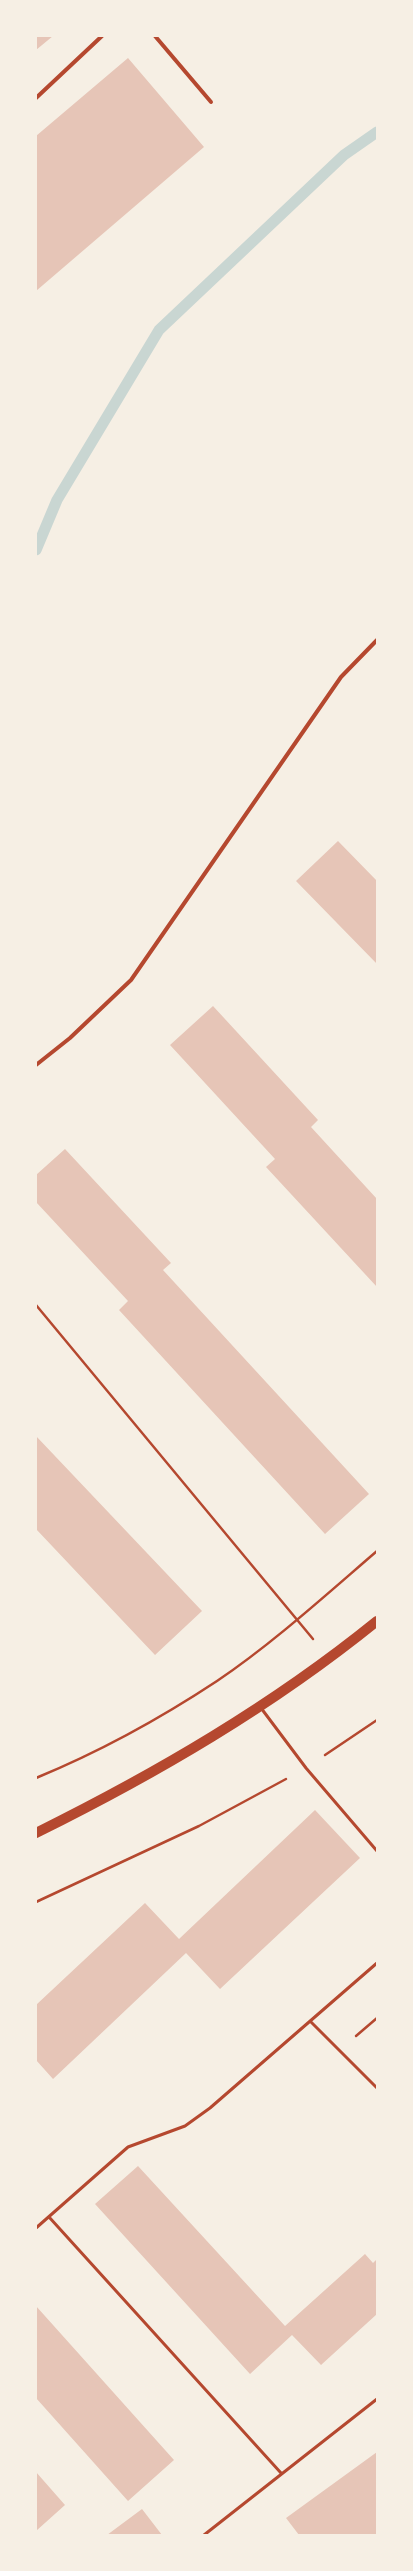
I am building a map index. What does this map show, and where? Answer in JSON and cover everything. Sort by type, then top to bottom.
[{"type":"main road","points":[[36,1833],[188,1753],[330,1660],[377,1621]]},
{"type":"street","points":[[36,98],[102,36]]},
{"type":"street","points":[[156,36],[211,102]]},
{"type":"street","points":[[36,1065],[70,1038],[131,980],[341,678],[377,640]]},
{"type":"lane","points":[[260,1707],[306,1768],[377,1852]]},
{"type":"lane","points":[[36,2228],[128,2147],[185,2126],[210,2108],[377,1964]]},
{"type":"lane","points":[[311,2022],[377,2088]]},
{"type":"lane","points":[[49,2218],[281,2473]]},
{"type":"lane","points":[[204,2535],[377,2399]]},
{"type":"path","points":[[36,1305],[330,1660]]},
{"type":"path","points":[[36,1778],[162,1715],[218,1680],[297,1619],[377,1551]]},
{"type":"path","points":[[36,1902],[199,1826],[306,1768],[377,1720]]},
{"type":"path","points":[[339,2050],[377,2018]]},
{"type":"building","points":[[36,36],[53,36],[36,50]]},
{"type":"building","points":[[128,58],[204,147],[36,291],[36,136]]},
{"type":"building","points":[[338,841],[377,881],[377,964],[296,881]]},
{"type":"building","points":[[213,1006],[318,1120],[311,1127],[377,1199],[377,1287],[266,1167],[275,1159],[170,1045]]},
{"type":"building","points":[[65,1149],[171,1263],[163,1270],[369,1494],[325,1534],[119,1310],[128,1301],[36,1202],[36,1175]]},
{"type":"building","points":[[36,1436],[202,1611],[155,1655],[36,1529]]},
{"type":"building","points":[[315,1810],[360,1858],[220,1989],[186,1953],[53,2079],[36,2060],[36,2005],[145,1903],[179,1939]]},
{"type":"building","points":[[138,2166],[285,2326],[365,2254],[373,2263],[377,2259],[377,2314],[321,2365],[292,2335],[250,2374],[95,2204]]},
{"type":"building","points":[[36,2306],[174,2460],[128,2501],[36,2398]]},
{"type":"building","points":[[377,2452],[377,2535],[299,2535],[286,2518]]},
{"type":"building","points":[[36,2472],[65,2505],[36,2531]]},
{"type":"building","points":[[142,2509],[162,2535],[107,2535]]},
{"type":"waterway","points":[[36,550],[57,500],[159,330],[344,155],[377,132]]}]
